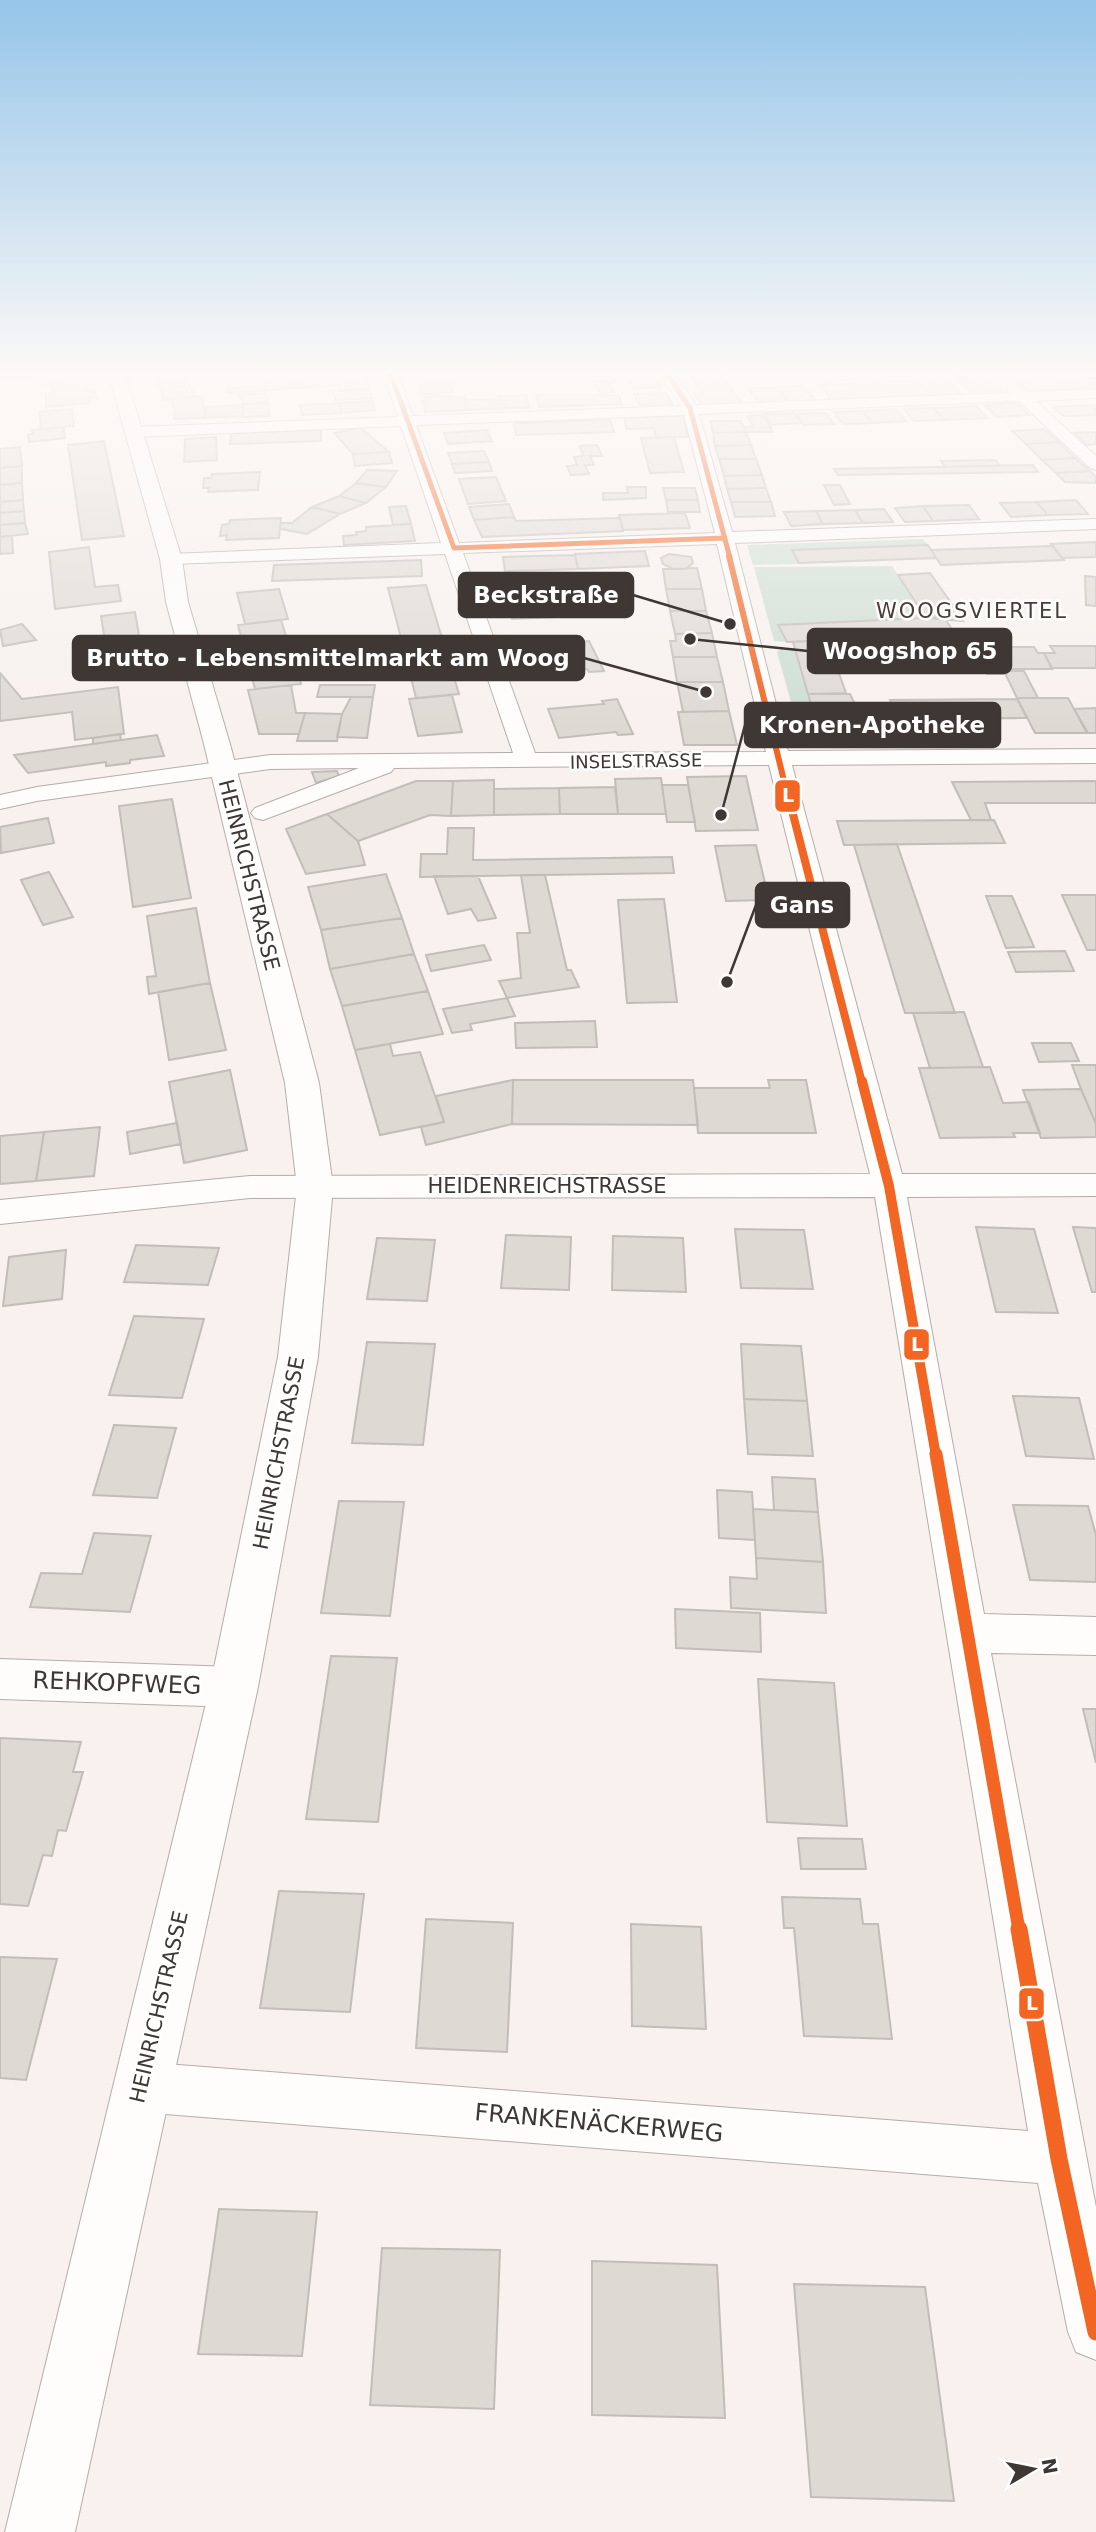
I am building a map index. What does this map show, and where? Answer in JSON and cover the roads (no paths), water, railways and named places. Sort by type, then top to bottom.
[{"type":"main road","name":"HEINRICHSTRASSE","points":[[40,2532],[140,2087],[234,1687],[298,1357],[315,1187],[302,1083],[177,602],[171,559],[152,493]]},
{"type":"street","points":[[434,493],[527,762]]},
{"type":"street","points":[[713,493],[802,855],[889,1185],[1059,2160],[1096,2332]]},
{"type":"street","points":[[171,559],[1096,524]]},
{"type":"street","name":"INSELSTRASSE","points":[[0,802],[270,762],[1096,756]]},
{"type":"street","name":"INSELSTRASSE","points":[[262,813],[381,769],[386,762]]},
{"type":"street","name":"HEIDENREICHSTRASSE","points":[[0,1212],[250,1187],[1096,1185]]},
{"type":"street","points":[[968,1633],[1096,1636]]},
{"type":"street","name":"REHKOPFWEG","points":[[0,1679],[234,1687]]},
{"type":"street","name":"FRANKENÄCKERWEG","points":[[140,2087],[1059,2160]]},
{"type":"place","name":"Beckstraße","points":[[730,624]]},
{"type":"place","name":"Woogshop 65","points":[[690,639]]},
{"type":"place","name":"Brutto - Lebensmittelmarkt am Woog","points":[[706,692]]},
{"type":"place","name":"Kronen-Apotheke","points":[[721,815]]},
{"type":"place","name":"Gans","points":[[727,982]]},
{"type":"district","name":"WOOGSVIERTEL","points":[[972,611]]}]
